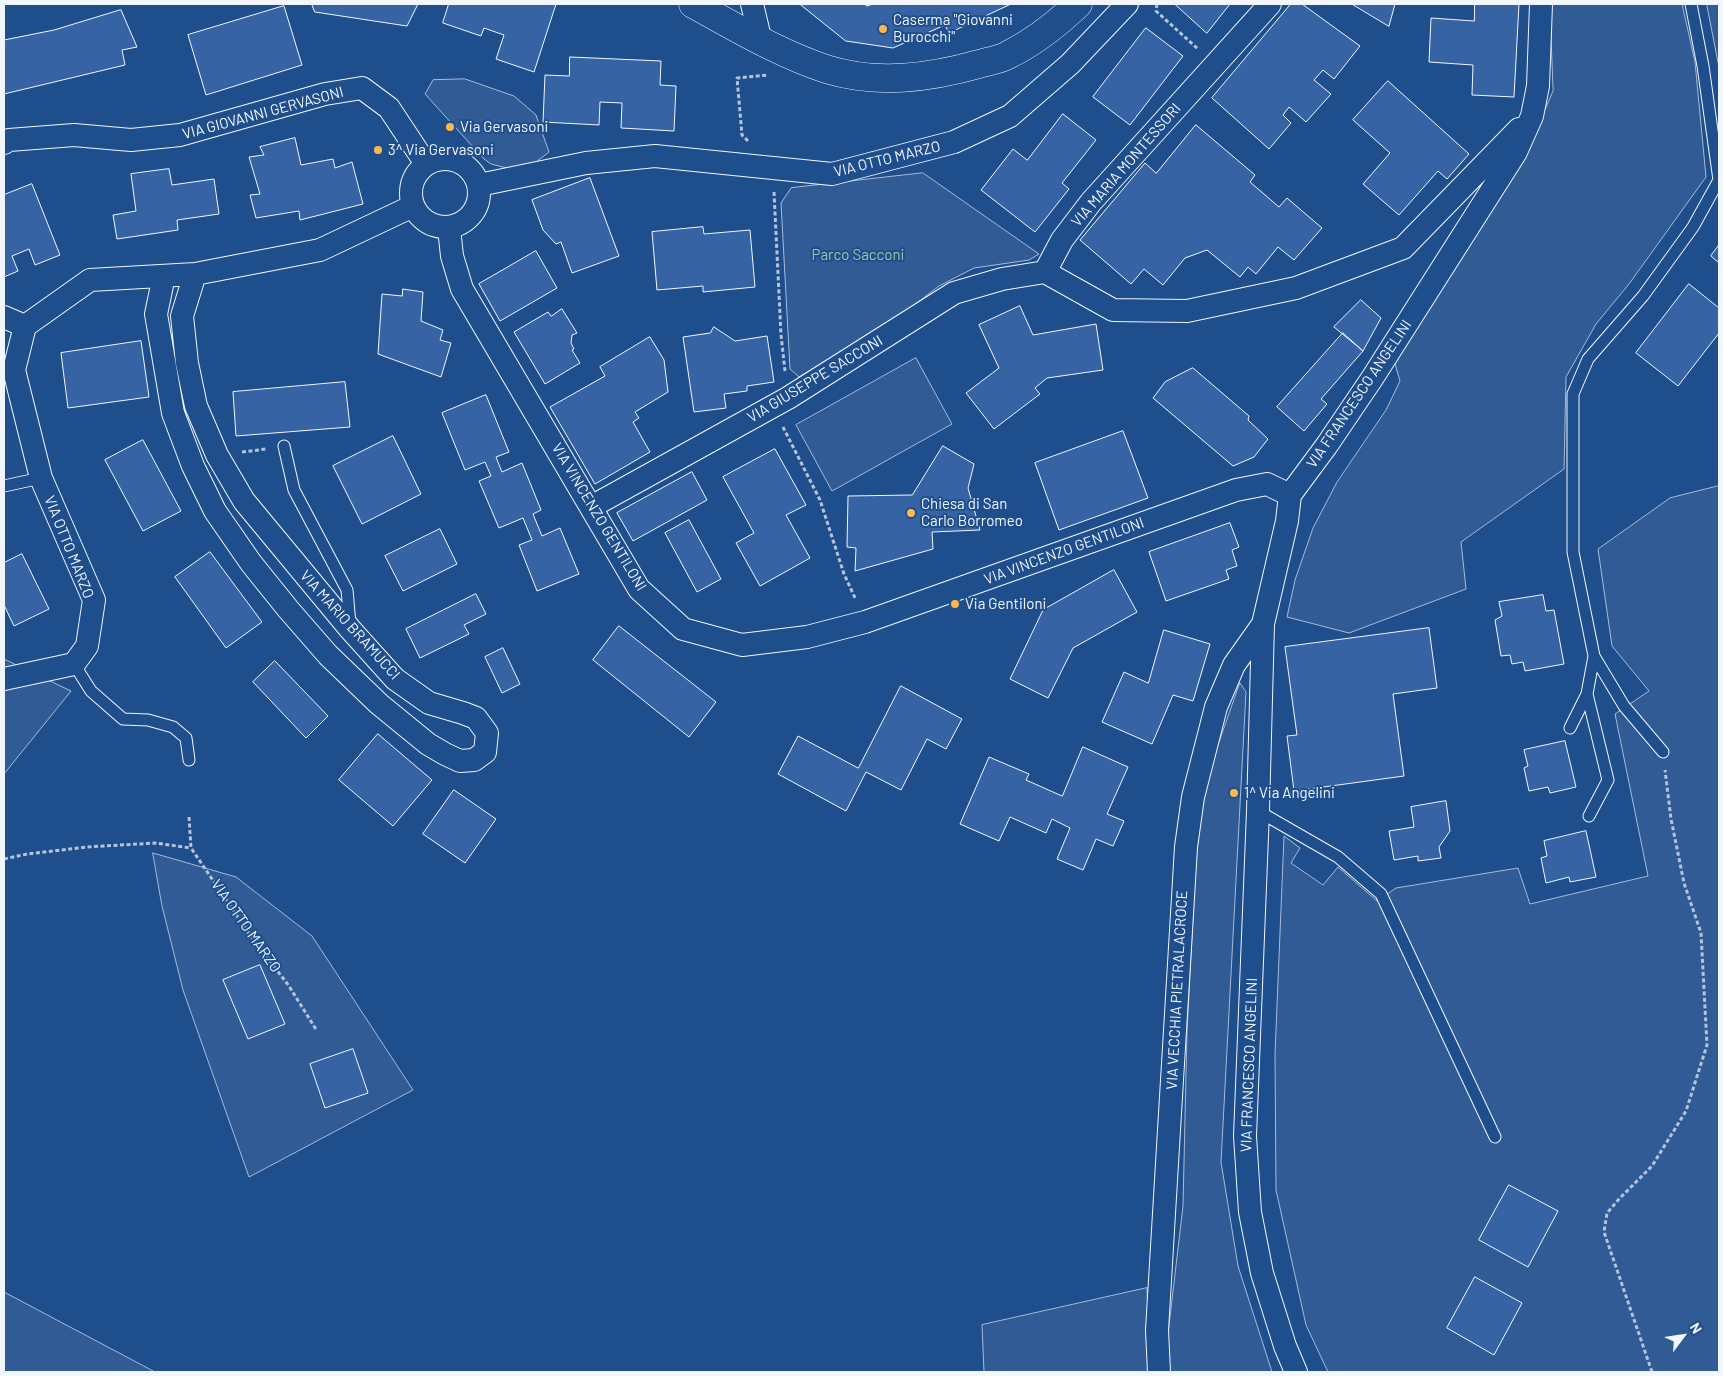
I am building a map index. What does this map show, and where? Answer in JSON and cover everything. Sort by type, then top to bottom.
[{"type":"street","points":[[693,4],[760,42],[826,69],[862,76],[900,79],[948,73],[1007,56],[1053,27],[1078,4]]},
{"type":"street","points":[[752,4],[760,42]]},
{"type":"street","name":"VIA OTTO MARZO","points":[[479,185],[586,163],[655,156],[832,174],[954,142],[1010,116],[1070,64],[1128,4]]},
{"type":"street","name":"VIA MARIA MONTESSORI","points":[[1045,272],[1062,240],[1091,202],[1270,4]]},
{"type":"street","name":"VIA FRANCESCO ANGELINI","points":[[1296,1372],[1262,1273],[1250,1212],[1245,1136],[1258,811],[1263,624],[1290,495],[1373,377],[1516,152],[1532,116],[1538,86],[1541,4]]},
{"type":"street","name":"VIA GIOVANNI GERVASONI","points":[[4,143],[9,140],[74,135],[130,140],[180,135],[324,94],[362,88],[388,108],[426,164]]},
{"type":"street","points":[[1045,272],[1113,310],[1187,311],[1296,288],[1403,248],[1532,116]]},
{"type":"street","points":[[444,159],[458,161],[468,167],[475,175],[479,185],[480,198],[476,210],[462,224],[449,228],[433,225],[419,216],[413,206],[411,195],[412,183],[418,172],[426,164],[444,159]]},
{"type":"street","points":[[4,317],[25,326],[90,280],[195,274],[320,250],[413,206]]},
{"type":"street","name":"VIA VINCENZO GENTILONI","points":[[449,228],[452,256],[462,289],[639,588],[683,629],[742,646],[807,637],[865,622],[1236,490],[1268,484],[1290,495]]},
{"type":"street","name":"VIA GIUSEPPE SACCONI","points":[[591,507],[788,398],[954,293],[1002,279],[1045,272]]},
{"type":"street","name":"VIA MARIO BRAMUCCI","points":[[164,276],[156,314],[173,413],[193,466],[215,511],[250,563],[328,655],[379,704],[428,744],[460,761],[474,760],[484,752],[487,733],[476,718],[429,703],[394,678],[350,629],[244,501],[217,456],[196,406],[187,363],[182,316],[195,274]]},
{"type":"street","name":"VIA OTTO MARZO","points":[[25,326],[14,370],[40,478],[94,600],[87,646],[74,664]]},
{"type":"street","name":"VIA VECCHIA PIETRALACROCE","points":[[1159,1372],[1157,1330],[1186,847],[1193,797],[1216,707],[1234,665],[1263,624]]},
{"type":"street","points":[[4,679],[74,664]]},
{"type":"lane","points":[[1663,752],[1624,706],[1594,656],[1573,552],[1573,394],[1588,359],[1643,296],[1693,227],[1719,180],[1703,66],[1691,4]]},
{"type":"lane","points":[[284,446],[294,490],[347,590],[350,629]]},
{"type":"lane","points":[[4,486],[40,478]]},
{"type":"lane","points":[[1570,728],[1587,694],[1594,656]]},
{"type":"lane","points":[[74,664],[91,690],[123,719],[148,720],[173,727],[186,738],[189,760]]},
{"type":"lane","points":[[1587,694],[1608,780],[1589,816]]},
{"type":"lane","points":[[1258,811],[1338,857],[1381,894],[1495,1137]]},
{"type":"path","points":[[1158,4],[1156,10],[1215,65]]},
{"type":"path","points":[[777,74],[737,78],[742,135],[773,169],[782,335],[788,398],[779,419],[820,500],[844,574]]},
{"type":"path","points":[[217,456],[284,446]]},
{"type":"path","points":[[1652,1372],[1604,1232],[1607,1213],[1652,1166],[1686,1111],[1707,1045],[1701,932],[1684,883],[1671,819],[1663,752]]},
{"type":"path","points":[[4,859],[27,854],[87,847],[155,843],[191,848],[189,817]]},
{"type":"path","name":"VIA OTTO MARZO","points":[[191,848],[250,935],[288,986],[317,1031]]},
{"type":"shaded area","points":[[1550,4],[1682,4],[1695,62],[1706,177],[1629,284],[1596,324],[1566,377],[1564,469],[1461,542],[1466,589],[1349,633],[1287,617],[1295,580],[1313,528],[1337,482],[1386,410],[1400,381],[1394,360],[1529,147],[1553,91]]},
{"type":"shaded area","points":[[1707,4],[1719,4],[1719,67]]},
{"type":"shaded area","points":[[465,79],[514,96],[536,115],[549,152],[523,172],[491,164],[484,159],[425,94],[433,80]]},
{"type":"shaded area","name":"Parco Sacconi","points":[[923,173],[1039,254],[1029,260],[974,268],[939,286],[904,313],[799,377],[790,369],[781,203],[791,188]]},
{"type":"shaded area","points":[[916,358],[952,424],[832,491],[796,425]]},
{"type":"shaded area","points":[[1719,486],[1719,1372],[1328,1372],[1306,1325],[1276,1190],[1275,1054],[1284,836],[1300,848],[1291,863],[1323,885],[1338,867],[1377,901],[1396,888],[1518,868],[1530,904],[1648,876],[1615,714],[1649,691],[1612,646],[1598,549],[1670,498]]},
{"type":"shaded area","points":[[4,659],[71,691],[4,774]]},
{"type":"shaded area","points":[[1240,683],[1246,692],[1221,1162],[1238,1266],[1272,1372],[1169,1372],[1166,1351],[1183,1206],[1187,1031],[1196,862],[1203,788]]},
{"type":"shaded area","points":[[153,853],[236,877],[312,936],[413,1090],[249,1177],[183,990],[162,906]]},
{"type":"shaded area","points":[[1147,1288],[1150,1372],[984,1372],[982,1325]]},
{"type":"shaded area","points":[[4,1292],[155,1372],[4,1372]]},
{"type":"building","points":[[312,4],[418,4],[407,26],[315,12]]},
{"type":"building","points":[[449,4],[556,4],[534,72],[496,59],[504,35],[484,28],[481,36],[443,23]]},
{"type":"building","name":"Caserma \"Giovanni Burocchi\"","points":[[800,4],[864,4],[867,6],[873,4],[1011,4],[949,33],[945,25],[893,48],[846,41]]},
{"type":"building","points":[[1175,4],[1230,4],[1207,33]]},
{"type":"building","points":[[1291,4],[1302,4],[1360,46],[1334,79],[1323,70],[1314,80],[1331,94],[1306,122],[1289,107],[1283,115],[1291,123],[1269,149],[1212,98]]},
{"type":"building","points":[[1352,4],[1395,4],[1389,26]]},
{"type":"building","points":[[1475,4],[1519,4],[1514,97],[1472,95],[1473,65],[1429,62],[1431,18],[1474,21]]},
{"type":"building","points":[[284,6],[302,65],[206,95],[188,35]]},
{"type":"building","points":[[121,10],[137,47],[122,50],[125,65],[4,94],[4,40],[54,30]]},
{"type":"building","points":[[1146,28],[1183,56],[1130,125],[1093,97]]},
{"type":"building","points":[[570,57],[661,61],[660,85],[676,86],[674,131],[621,128],[622,103],[600,102],[599,125],[543,122],[545,75],[569,76]]},
{"type":"building","points":[[1388,81],[1469,154],[1447,179],[1438,171],[1399,215],[1363,184],[1390,153],[1353,120]]},
{"type":"building","points":[[1063,114],[1096,140],[1062,183],[1069,189],[1035,232],[981,190],[1013,149],[1027,160]]},
{"type":"building","points":[[1196,125],[1255,175],[1250,182],[1279,207],[1287,198],[1322,228],[1294,260],[1278,247],[1256,274],[1248,267],[1240,277],[1207,250],[1185,258],[1163,285],[1144,269],[1131,284],[1080,240],[1145,163],[1156,173]]},
{"type":"building","points":[[295,138],[301,165],[333,159],[335,168],[352,162],[363,204],[300,220],[299,211],[256,218],[250,195],[260,194],[249,157],[264,155],[260,147]]},
{"type":"building","points":[[169,169],[172,185],[214,179],[219,214],[177,220],[178,230],[117,239],[113,215],[136,211],[131,174]]},
{"type":"building","points":[[590,178],[619,256],[572,273],[561,242],[556,244],[543,230],[532,200]]},
{"type":"building","points":[[32,184],[60,255],[35,265],[29,249],[12,256],[18,271],[4,277],[4,195]]},
{"type":"building","points":[[703,227],[704,234],[750,230],[755,287],[703,292],[703,286],[657,290],[652,232]]},
{"type":"building","points":[[1719,245],[1719,263],[1711,256]]},
{"type":"building","points":[[536,251],[557,288],[500,321],[479,284]]},
{"type":"building","points":[[1689,284],[1719,308],[1719,333],[1678,386],[1636,353]]},
{"type":"building","points":[[403,289],[423,292],[421,321],[443,330],[440,340],[451,343],[441,377],[378,354],[382,294],[402,296]]},
{"type":"building","points":[[1361,300],[1381,318],[1363,351],[1334,327]]},
{"type":"building","points":[[1020,306],[1033,335],[1096,324],[1103,370],[1047,378],[1035,388],[1040,394],[994,429],[966,393],[999,368],[979,325]]},
{"type":"building","points":[[562,309],[577,333],[572,335],[571,343],[574,349],[572,350],[580,363],[545,384],[514,332],[548,312],[551,316]]},
{"type":"building","points":[[714,327],[735,341],[767,336],[774,382],[747,386],[747,391],[724,394],[726,408],[694,412],[683,337],[710,333]]},
{"type":"building","points":[[1343,333],[1363,351],[1321,399],[1327,404],[1304,431],[1277,407]]},
{"type":"building","points":[[650,337],[664,360],[668,392],[635,412],[639,418],[633,422],[650,452],[595,484],[550,407],[605,376],[600,367]]},
{"type":"building","points":[[141,341],[149,397],[68,408],[61,353]]},
{"type":"building","points":[[1193,368],[1249,416],[1248,420],[1268,439],[1254,457],[1233,466],[1153,398],[1165,382]]},
{"type":"building","points":[[345,382],[350,427],[236,436],[233,392]]},
{"type":"building","points":[[486,395],[509,452],[496,457],[502,472],[522,463],[541,510],[533,514],[542,536],[560,528],[579,574],[537,591],[519,545],[532,540],[523,518],[499,528],[479,481],[491,476],[485,462],[465,470],[442,413]]},
{"type":"building","points":[[1123,431],[1148,498],[1059,530],[1035,463]]},
{"type":"building","points":[[393,436],[421,494],[362,524],[333,466]]},
{"type":"building","points":[[143,440],[181,511],[143,531],[105,460]]},
{"type":"building","name":"Chiesa di San Carlo Borromeo","points":[[943,446],[974,464],[968,488],[980,530],[932,532],[933,549],[855,571],[856,548],[847,547],[848,496],[912,495]]},
{"type":"building","points":[[775,449],[806,505],[786,515],[810,558],[760,586],[736,543],[754,533],[723,477]]},
{"type":"building","points":[[692,472],[707,500],[633,541],[617,513]]},
{"type":"building","points":[[689,520],[721,579],[697,592],[665,533]]},
{"type":"building","points":[[1230,523],[1239,547],[1232,550],[1237,566],[1226,570],[1229,579],[1166,601],[1149,552]]},
{"type":"building","points":[[440,529],[457,564],[403,591],[385,556]]},
{"type":"building","points":[[210,552],[262,622],[226,648],[175,577]]},
{"type":"building","points":[[22,554],[49,609],[14,626],[4,605],[4,563]]},
{"type":"building","points":[[1114,570],[1137,612],[1073,648],[1048,698],[1010,679],[1043,610]]},
{"type":"building","points":[[476,594],[486,614],[464,625],[469,634],[420,658],[406,629]]},
{"type":"building","points":[[1543,595],[1546,611],[1554,610],[1564,664],[1525,671],[1523,662],[1512,664],[1510,655],[1501,656],[1495,620],[1502,616],[1499,602]]},
{"type":"building","points":[[619,626],[716,702],[689,737],[593,660]]},
{"type":"building","points":[[1429,628],[1437,688],[1393,694],[1404,776],[1294,791],[1287,736],[1297,735],[1285,647]]},
{"type":"building","points":[[1164,630],[1210,644],[1193,701],[1173,695],[1152,744],[1102,722],[1124,672],[1148,683]]},
{"type":"building","points":[[503,648],[520,684],[502,693],[485,657]]},
{"type":"building","points":[[275,661],[328,716],[306,738],[253,682]]},
{"type":"building","points":[[901,686],[962,719],[946,749],[927,739],[901,790],[866,772],[846,811],[778,774],[798,736],[858,768]]},
{"type":"building","points":[[378,734],[432,780],[393,826],[339,780]]},
{"type":"building","points":[[1565,741],[1576,787],[1550,793],[1548,787],[1529,791],[1524,768],[1528,766],[1524,750]]},
{"type":"building","points":[[1083,747],[1128,767],[1107,814],[1124,821],[1113,846],[1096,839],[1083,870],[1057,859],[1070,828],[1052,819],[1046,833],[1010,817],[999,841],[960,824],[989,757],[1029,774],[1026,780],[1062,796]]},
{"type":"building","points":[[454,790],[496,819],[465,863],[423,834]]},
{"type":"building","points":[[1446,801],[1450,831],[1439,847],[1441,858],[1418,861],[1418,856],[1394,860],[1389,831],[1414,827],[1411,807]]},
{"type":"building","points":[[1586,831],[1596,877],[1570,882],[1569,877],[1546,883],[1541,858],[1547,856],[1544,841]]},
{"type":"building","points":[[260,965],[285,1024],[248,1039],[223,980]]},
{"type":"building","points":[[353,1049],[368,1093],[325,1108],[310,1064]]},
{"type":"building","points":[[1509,1185],[1558,1211],[1528,1267],[1479,1240]]},
{"type":"building","points":[[1475,1277],[1522,1303],[1494,1355],[1447,1328]]},
{"type":"place","name":"Caserma \"Giovanni Burocchi\"","points":[[883,29]]},
{"type":"place","name":"Via Gervasoni","points":[[450,127]]},
{"type":"place","name":"3^ Via Gervasoni","points":[[378,150]]},
{"type":"place","name":"Chiesa di San Carlo Borromeo","points":[[911,513]]},
{"type":"place","name":"Via Gentiloni","points":[[955,604]]},
{"type":"place","name":"1^ Via Angelini","points":[[1234,793]]}]
